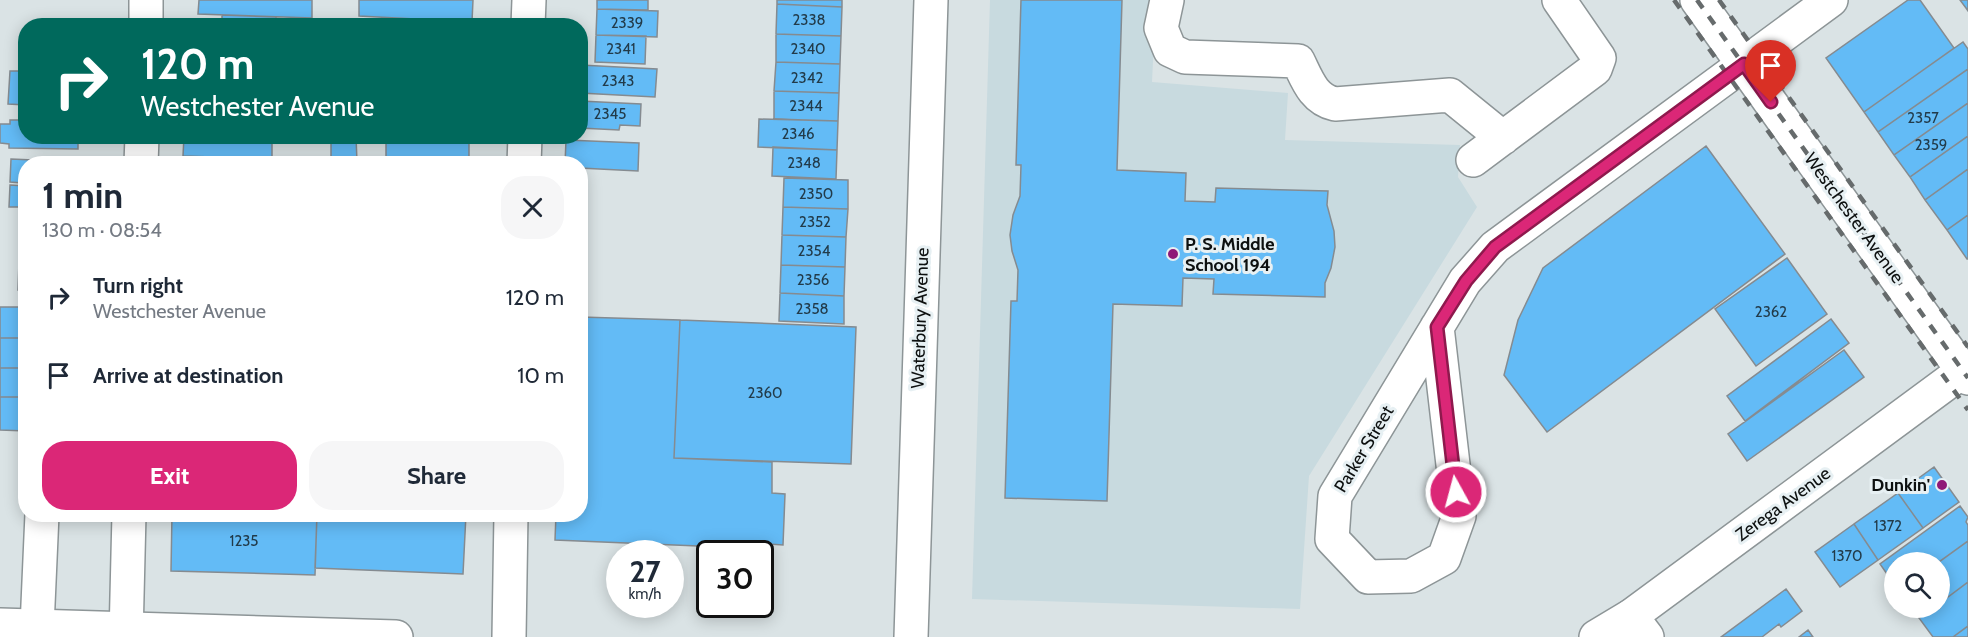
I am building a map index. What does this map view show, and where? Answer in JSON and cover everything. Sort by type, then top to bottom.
[{"type":"street","points":[[146,0],[146,18]]},
{"type":"street","points":[[528,18],[529,0]]},
{"type":"street","name":"Waterbury Avenue","points":[[911,637],[931,0]]},
{"type":"street","points":[[1167,0],[1161,28],[1170,50],[1185,57],[1298,61],[1314,93],[1324,101],[1335,104],[1450,94],[1503,138]]},
{"type":"street","points":[[1473,160],[1595,69],[1599,58],[1559,0]]},
{"type":"street","name":"Westchester Avenue","points":[[1697,0],[1966,372]]},
{"type":"street","name":"Parker Street","points":[[1437,327],[1459,516],[1443,558],[1411,576],[1368,577],[1332,539],[1335,496],[1437,327],[1466,281],[1495,247],[1831,0]]},
{"type":"street","name":"Zerega Avenue","points":[[1596,637],[1639,626],[1966,372]]},
{"type":"street","points":[[37,627],[42,522]]},
{"type":"street","points":[[126,633],[129,522]]},
{"type":"street","points":[[509,637],[511,522]]},
{"type":"street","points":[[0,625],[126,633],[396,637]]},
{"type":"shaded area","points":[[990,0],[1156,0],[1152,82],[1288,93],[1285,140],[1460,145],[1458,177],[1477,207],[1309,476],[1300,609],[972,599]]},
{"type":"building","points":[[199,0],[312,0],[312,18],[198,14]]},
{"type":"building","points":[[359,0],[473,0],[472,18],[359,16]]},
{"type":"building","points":[[597,0],[648,0],[648,10],[597,9]]},
{"type":"building","points":[[777,0],[842,0],[842,7],[777,4]]},
{"type":"building","name":"P. S. Middle School 194","points":[[1021,0],[1122,0],[1117,170],[1186,173],[1185,201],[1215,202],[1216,188],[1328,191],[1327,205],[1334,231],[1335,247],[1325,283],[1325,297],[1213,294],[1214,279],[1183,278],[1182,306],[1113,304],[1107,501],[1005,498],[1011,301],[1017,301],[1018,270],[1010,235],[1013,215],[1020,196],[1021,165],[1016,165]]},
{"type":"building","points":[[1908,0],[1920,0],[1954,48],[1864,112],[1826,58]]},
{"type":"building","points":[[1960,0],[1968,0],[1968,11],[1966,8]]},
{"type":"building","points":[[777,4],[842,7],[841,36],[776,34]]},
{"type":"building","points":[[597,9],[658,11],[657,37],[596,35]]},
{"type":"building","points":[[222,15],[276,17],[276,18],[222,18]]},
{"type":"building","points":[[776,34],[841,36],[840,64],[776,62]]},
{"type":"building","points":[[596,35],[646,36],[645,64],[595,62]]},
{"type":"building","points":[[1963,42],[1968,49],[1968,69],[1878,132],[1864,112]]},
{"type":"building","points":[[776,62],[840,64],[839,93],[774,91]]},
{"type":"building","points":[[588,65],[657,69],[655,97],[588,93]]},
{"type":"building","points":[[1968,69],[1968,103],[1894,155],[1878,132]]},
{"type":"building","points":[[10,71],[18,71],[18,105],[8,104]]},
{"type":"building","points":[[774,91],[839,93],[838,121],[774,119]]},
{"type":"building","points":[[588,101],[641,104],[640,126],[620,125],[619,130],[588,128]]},
{"type":"building","points":[[1968,103],[1968,136],[1910,177],[1894,155]]},
{"type":"building","points":[[759,119],[838,121],[837,150],[758,147]]},
{"type":"building","points":[[10,120],[18,120],[18,144],[78,144],[78,149],[9,148],[9,144],[0,143],[0,124],[10,124]]},
{"type":"building","points":[[1968,136],[1968,169],[1925,200],[1910,177]]},
{"type":"building","points":[[588,141],[639,143],[638,171],[588,168],[588,156],[565,156],[566,144],[588,144]]},
{"type":"building","points":[[184,144],[272,144],[272,156],[183,156]]},
{"type":"building","points":[[331,144],[356,144],[357,156],[331,156]]},
{"type":"building","points":[[386,144],[469,144],[469,156],[386,156]]},
{"type":"building","points":[[1706,146],[1785,254],[1547,432],[1504,375],[1518,320],[1543,268]]},
{"type":"building","points":[[773,147],[837,150],[836,179],[772,176]]},
{"type":"building","points":[[11,159],[18,159],[18,183],[10,182]]},
{"type":"building","points":[[1968,169],[1968,215],[1947,230],[1925,200]]},
{"type":"building","points":[[784,178],[848,180],[848,209],[783,207]]},
{"type":"building","points":[[10,185],[18,186],[18,207],[9,207]]},
{"type":"building","points":[[783,207],[848,209],[846,237],[782,235]]},
{"type":"building","points":[[1968,215],[1968,259],[1967,259],[1947,230]]},
{"type":"building","points":[[782,235],[846,237],[845,267],[781,265]]},
{"type":"building","points":[[1787,258],[1827,314],[1756,366],[1715,309]]},
{"type":"building","points":[[781,265],[845,267],[844,296],[780,293]]},
{"type":"building","points":[[780,293],[844,296],[844,324],[779,321]]},
{"type":"building","points":[[0,307],[18,307],[18,338],[0,338]]},
{"type":"building","points":[[588,317],[680,320],[674,458],[772,462],[772,493],[785,494],[783,545],[774,544],[774,540],[696,540],[696,546],[684,545],[684,540],[606,540],[606,542],[555,540],[556,522],[588,522]]},
{"type":"building","points":[[1831,319],[1849,343],[1745,421],[1727,396]]},
{"type":"building","points":[[680,320],[856,327],[851,464],[674,458]]},
{"type":"building","points":[[0,338],[18,338],[18,368],[0,368]]},
{"type":"building","points":[[1844,350],[1864,377],[1747,461],[1728,434]]},
{"type":"building","points":[[0,368],[18,368],[18,397],[0,397]]},
{"type":"building","points":[[0,397],[18,397],[18,431],[0,430]]},
{"type":"building","points":[[1934,467],[1959,502],[1923,528],[1898,493]]},
{"type":"building","points":[[1898,493],[1923,528],[1889,552],[1884,552],[1884,556],[1878,560],[1854,524]]},
{"type":"building","points":[[1960,506],[1968,517],[1966,522],[1968,541],[1950,554],[1950,552],[1897,552]]},
{"type":"building","points":[[172,522],[317,522],[315,575],[171,571]]},
{"type":"building","points":[[317,522],[466,522],[463,574],[315,568]]},
{"type":"building","points":[[1854,524],[1878,560],[1840,587],[1815,552]]},
{"type":"building","points":[[1968,541],[1968,582],[1950,596],[1950,554]]},
{"type":"building","points":[[1968,582],[1968,626],[1953,637],[1933,637],[1919,618],[1950,618],[1950,596]]},
{"type":"building","points":[[1786,589],[1802,611],[1781,627],[1779,624],[1762,637],[1721,637]]},
{"type":"building","points":[[1968,626],[1968,637],[1953,637]]},
{"type":"building","points":[[1808,630],[1813,637],[1799,637]]},
{"type":"railway","points":[[1674,0],[1968,410]]},
{"type":"railway","points":[[1697,0],[1968,378]]},
{"type":"railway","points":[[1719,0],[1968,347]]},
{"type":"place","name":"P. S. Middle School 194","points":[[1173,254]]},
{"type":"place","name":"Dunkin'","points":[[1942,485]]},
{"type":"route","points":[[1456,492],[1437,327],[1466,281],[1495,247],[1744,64],[1771,102]]}]
